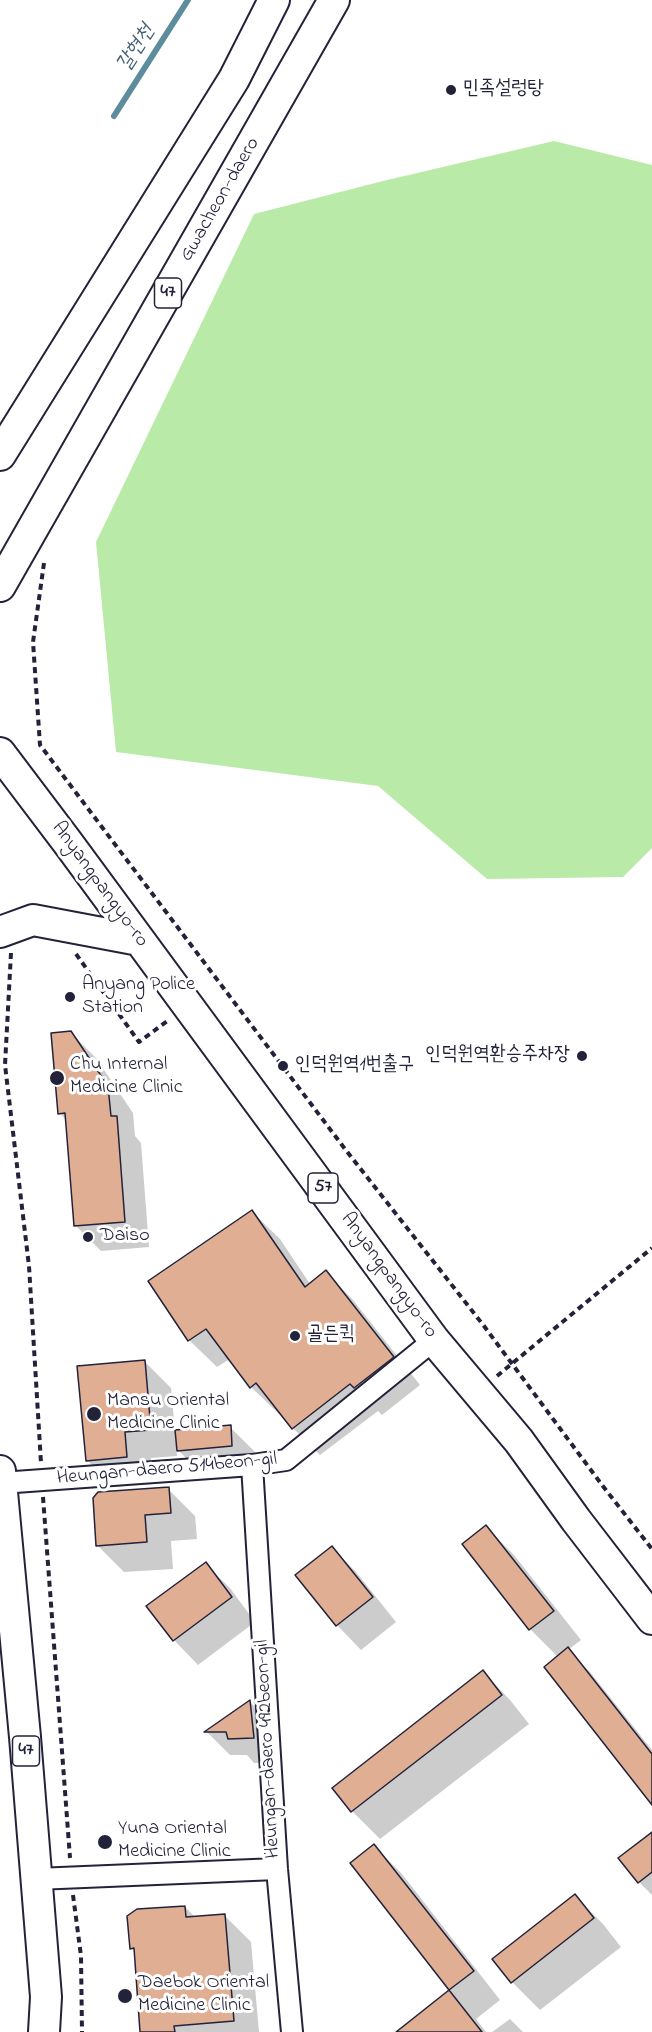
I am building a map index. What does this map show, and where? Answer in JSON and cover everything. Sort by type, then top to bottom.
[{"type":"main road","points":[[0,455],[234,79],[274,0]]},
{"type":"main road","name":"Gwacheon-daero","points":[[0,586],[334,0]]},
{"type":"main road","name":"Anyangpangyo-ro","points":[[0,753],[434,1340],[519,1441],[652,1619]]},
{"type":"main road","points":[[5,942],[33,920],[140,940]]},
{"type":"main road","name":"47","points":[[0,1477],[25,1737],[46,1997],[44,2032]]},
{"type":"street","name":"Heungan-daero 514beon-gil","points":[[0,1477],[42,1480],[252,1465],[286,1460],[434,1340]]},
{"type":"street","name":"Heungan-daero 492beon-gil","points":[[252,1465],[277,1869],[292,2032]]},
{"type":"street","points":[[36,1879],[277,1869]]},
{"type":"path","points":[[44,561],[33,642],[40,745],[345,1149],[652,1549]]},
{"type":"path","points":[[5,942],[5,1065],[29,1266],[42,1480],[72,1877],[81,1956],[82,2032]]},
{"type":"path","points":[[73,950],[139,1041],[188,1005]]},
{"type":"path","points":[[478,1392],[652,1248]]},
{"type":"green space","points":[[554,141],[652,165],[652,848],[623,877],[487,879],[378,786],[116,752],[96,542],[254,214]]},
{"type":"building","points":[[71,1031],[108,1086],[111,1116],[117,1116],[125,1222],[74,1226],[65,1113],[58,1114],[51,1033]]},
{"type":"building","points":[[252,1210],[305,1287],[326,1270],[394,1357],[354,1388],[350,1384],[292,1429],[256,1383],[250,1388],[206,1329],[188,1341],[148,1281]]},
{"type":"building","points":[[145,1360],[151,1430],[125,1432],[127,1457],[86,1461],[77,1366]]},
{"type":"building","points":[[231,1425],[232,1446],[177,1451],[175,1430]]},
{"type":"building","points":[[169,1487],[171,1513],[145,1515],[147,1542],[96,1546],[93,1498],[98,1492]]},
{"type":"building","points":[[486,1525],[554,1611],[529,1630],[462,1544]]},
{"type":"building","points":[[332,1546],[373,1597],[336,1626],[295,1575]]},
{"type":"building","points":[[206,1562],[232,1597],[173,1641],[146,1606]]},
{"type":"building","points":[[568,1647],[652,1754],[652,1805],[544,1667]]},
{"type":"building","points":[[483,1670],[502,1695],[351,1812],[332,1788]]},
{"type":"building","points":[[250,1700],[254,1738],[228,1739],[226,1732],[204,1732]]},
{"type":"building","points":[[652,1832],[652,1872],[638,1883],[618,1858]]},
{"type":"building","points":[[374,1844],[474,1971],[449,1990],[350,1863]]},
{"type":"building","points":[[575,1894],[594,1918],[511,1983],[492,1959]]},
{"type":"building","points":[[185,1906],[186,1917],[225,1914],[234,2021],[174,2026],[175,2032],[140,2032],[134,1948],[130,1949],[127,1916],[137,1909]]},
{"type":"building","points":[[449,1990],[482,2032],[396,2032]]},
{"type":"waterway","name":"갈현천","points":[[114,116],[188,0]]},
{"type":"place","name":"민족설렁탕","points":[[451,90]]},
{"type":"place","name":"Anyang Police Station","points":[[70,997]]},
{"type":"place","name":"인덕원역환승주차장","points":[[582,1056]]},
{"type":"place","name":"인덕원역1번출구","points":[[283,1066]]},
{"type":"place","name":"Chu Internal Medicine Clinic","points":[[57,1078]]},
{"type":"place","name":"Daiso","points":[[88,1237]]},
{"type":"place","name":"골든퀵","points":[[295,1336]]},
{"type":"place","name":"Mansu Oriental Medicine Clinic","points":[[94,1414]]},
{"type":"place","name":"Yuna Oriental Medicine Clinic","points":[[105,1842]]},
{"type":"place","name":"Daebok Oriental Medicine Clinic","points":[[125,1996]]}]
